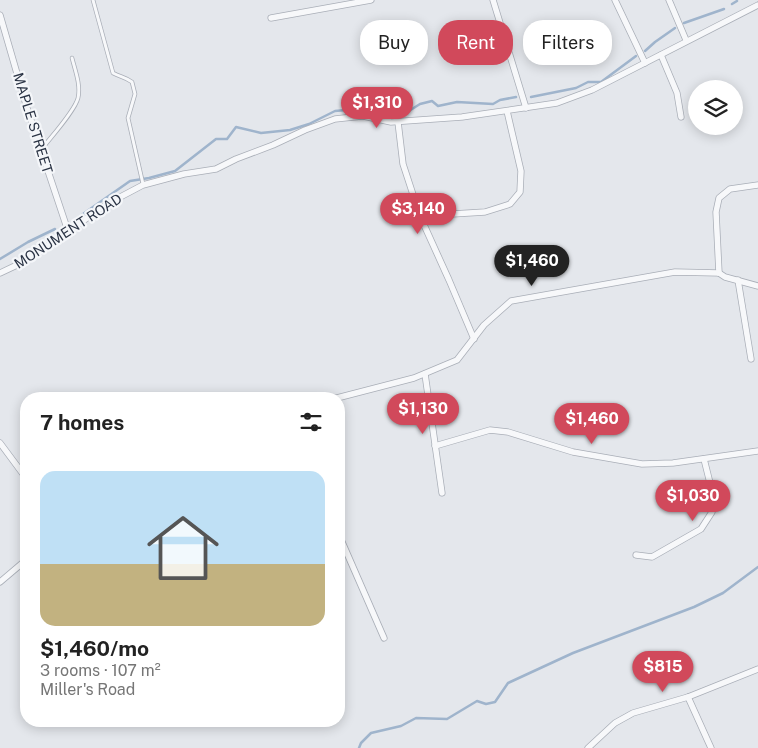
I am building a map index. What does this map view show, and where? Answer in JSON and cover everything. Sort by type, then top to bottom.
[{"type":"street","points":[[271,18],[371,0]]},
{"type":"street","points":[[493,0],[526,108]]},
{"type":"street","points":[[615,0],[645,63]]},
{"type":"street","points":[[668,0],[686,40]]},
{"type":"street","name":"MONUMENT ROAD","points":[[0,272],[17,266],[107,204],[143,185],[184,174],[216,169],[305,130],[336,119],[362,116],[398,122],[507,111],[557,103],[592,90],[661,55],[686,40],[758,5]]},
{"type":"street","name":"MAPLE STREET","points":[[0,15],[68,231]]},
{"type":"street","points":[[661,55],[677,93],[681,117]]},
{"type":"street","points":[[420,216],[485,212],[510,204],[520,192],[521,171],[507,111]]},
{"type":"street","points":[[398,122],[403,164],[420,216],[450,280],[474,339]]},
{"type":"street","points":[[720,273],[716,212],[719,198],[730,189],[758,185]]},
{"type":"street","points":[[345,396],[414,378],[457,360],[484,325],[511,301],[675,272],[720,273],[725,277],[758,286]]},
{"type":"street","points":[[738,280],[751,359]]},
{"type":"street","points":[[425,374],[442,493]]},
{"type":"street","points":[[435,446],[490,430],[508,432],[574,452],[642,464],[673,463],[758,451]]},
{"type":"street","points":[[0,443],[20,470]]},
{"type":"street","points":[[636,555],[652,557],[701,529],[712,512],[713,495],[704,459]]},
{"type":"street","points":[[345,549],[384,638]]},
{"type":"street","points":[[0,582],[20,565]]},
{"type":"street","points":[[588,748],[609,728],[626,716],[646,708],[688,697],[758,669]]},
{"type":"street","points":[[688,697],[710,748]]},
{"type":"lane","points":[[93,0],[113,73],[123,76],[132,82],[134,88],[135,94],[128,118],[143,185]]},
{"type":"lane","points":[[41,150],[74,107],[78,98],[79,89],[72,58]]},
{"type":"waterway","points":[[732,4],[737,1]]},
{"type":"waterway","points":[[684,23],[724,9]]},
{"type":"waterway","points":[[645,51],[675,28]]},
{"type":"waterway","points":[[531,97],[576,88],[588,82],[601,82],[636,56]]},
{"type":"waterway","points":[[73,221],[130,181],[175,171],[216,139],[227,139],[236,127],[261,133],[290,130],[309,124],[335,111],[368,108],[379,114],[401,116],[420,104],[432,101],[438,106],[457,102],[493,104],[500,100],[516,97]]},
{"type":"waterway","points":[[0,259],[28,242],[55,229]]},
{"type":"waterway","points":[[359,748],[361,743],[371,733],[401,726],[416,718],[447,719],[477,701],[486,704],[495,702],[508,683],[573,653],[694,607],[723,593],[758,567]]}]
